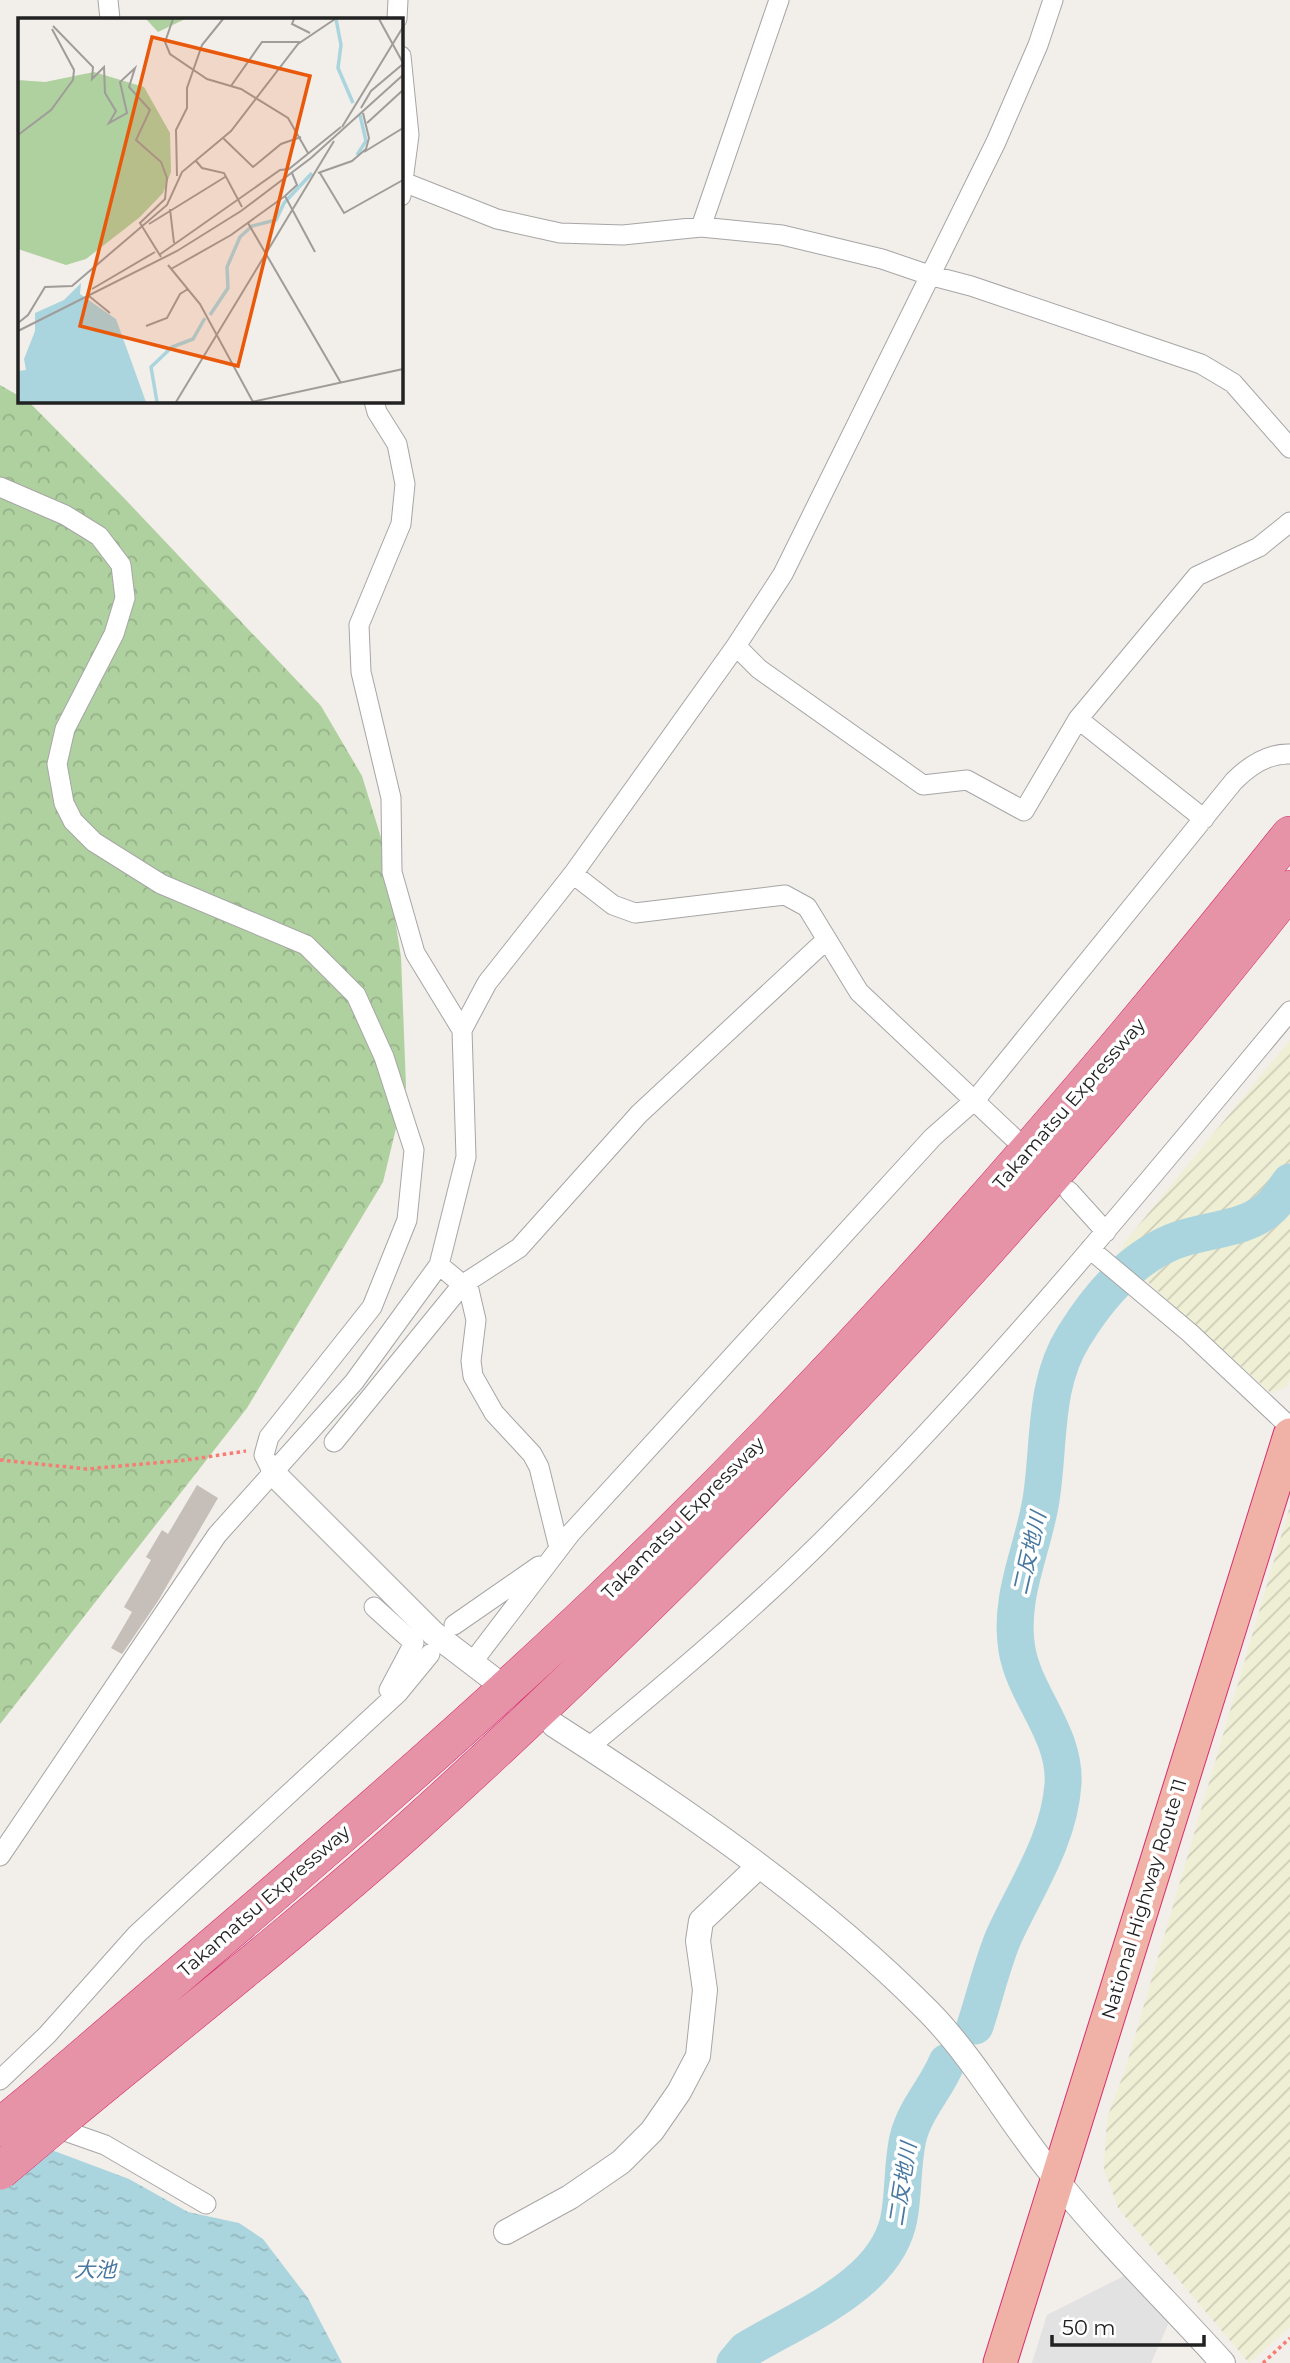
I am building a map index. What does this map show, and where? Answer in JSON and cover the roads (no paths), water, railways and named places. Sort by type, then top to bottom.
[{"type":"highway","name":"Takamatsu Expressway","points":[[0,2171],[55,2104],[383,1798],[577,1623],[791,1410],[1013,1170],[1166,990],[1290,835]]},
{"type":"highway","name":"Takamatsu Expressway","points":[[0,2127],[55,2104],[409,1830],[620,1631],[827,1423],[1039,1193],[1192,1013],[1290,889]]},
{"type":"highway","name":"National Highway Route 11","points":[[1000,2363],[1290,1435]]},
{"type":"street","points":[[108,0],[110,18]]},
{"type":"street","points":[[397,18],[398,0]]},
{"type":"street","points":[[701,227],[779,0]]},
{"type":"street","points":[[462,1030],[487,983],[573,874],[736,646],[783,574],[996,142],[1038,46],[1053,0]]},
{"type":"street","points":[[402,65],[410,135],[402,186],[497,219],[560,233],[623,235],[701,227],[782,235],[882,258],[1201,364],[1233,383],[1290,448]]},
{"type":"street","points":[[0,1856],[217,1535],[354,1382],[439,1265],[466,1157],[462,1030],[415,953],[391,872],[391,798],[361,671],[359,625],[401,524],[405,484],[397,444],[377,412],[374,402]]},
{"type":"street","points":[[0,487],[65,515],[99,536],[121,565],[125,598],[114,634],[65,729],[57,764],[64,803],[73,821],[94,842],[161,884],[306,945],[356,995],[384,1057],[414,1150],[407,1220],[372,1307],[269,1437],[264,1455],[273,1473],[373,1577],[471,1664],[492,1678]]},
{"type":"street","points":[[736,646],[759,669],[923,785],[967,780],[1024,811],[1078,719],[1196,576],[1259,547],[1290,522]]},
{"type":"street","points":[[1078,719],[1204,819]]},
{"type":"street","points":[[471,1664],[557,1552],[933,1137],[976,1099],[1243,772],[1275,755],[1290,754]]},
{"type":"street","points":[[573,874],[612,905],[635,913],[785,894],[807,907],[859,992],[976,1099],[1016,1140]]},
{"type":"street","points":[[334,1442],[462,1285],[519,1248],[639,1114],[826,940]]},
{"type":"street","points":[[589,1747],[710,1647],[837,1527],[984,1373],[1106,1232],[1290,1011]]},
{"type":"street","points":[[1069,1191],[1106,1232]]},
{"type":"street","points":[[1090,1249],[1190,1333],[1290,1427]]},
{"type":"street","points":[[439,1265],[468,1290],[475,1312],[473,1376],[494,1413],[532,1454],[539,1467],[557,1552]]},
{"type":"street","points":[[454,1625],[557,1552]]},
{"type":"street","points":[[374,1607],[414,1643],[388,1692],[386,1703]]},
{"type":"street","points":[[0,2080],[47,2035],[136,1935],[386,1703],[430,1654]]},
{"type":"street","points":[[554,1725],[758,1867],[880,1964],[930,2014],[974,2067],[1056,2180],[1223,2363]]},
{"type":"street","points":[[506,2232],[570,2197],[621,2162],[652,2131],[698,2056],[705,1990],[698,1941],[701,1922],[758,1867]]},
{"type":"street","points":[[0,2108],[105,2145],[206,2204]]},
{"type":"water","name":"大池","points":[[0,2136],[49,2149],[129,2179],[188,2212],[239,2223],[263,2239],[308,2298],[342,2363],[0,2363]]},
{"type":"waterway","name":"二反地川","points":[[975,2026],[1004,1936],[1049,1844],[1063,1784],[1058,1748],[1021,1667],[1015,1630],[1019,1592],[1041,1500],[1052,1395],[1064,1355],[1083,1322],[1104,1294],[1128,1269],[1172,1242],[1236,1225],[1261,1215],[1274,1204],[1290,1182]]},
{"type":"waterway","name":"二反地川","points":[[735,2363],[746,2350],[837,2298],[877,2263],[891,2242],[899,2218],[906,2148],[911,2128],[947,2062]]}]
